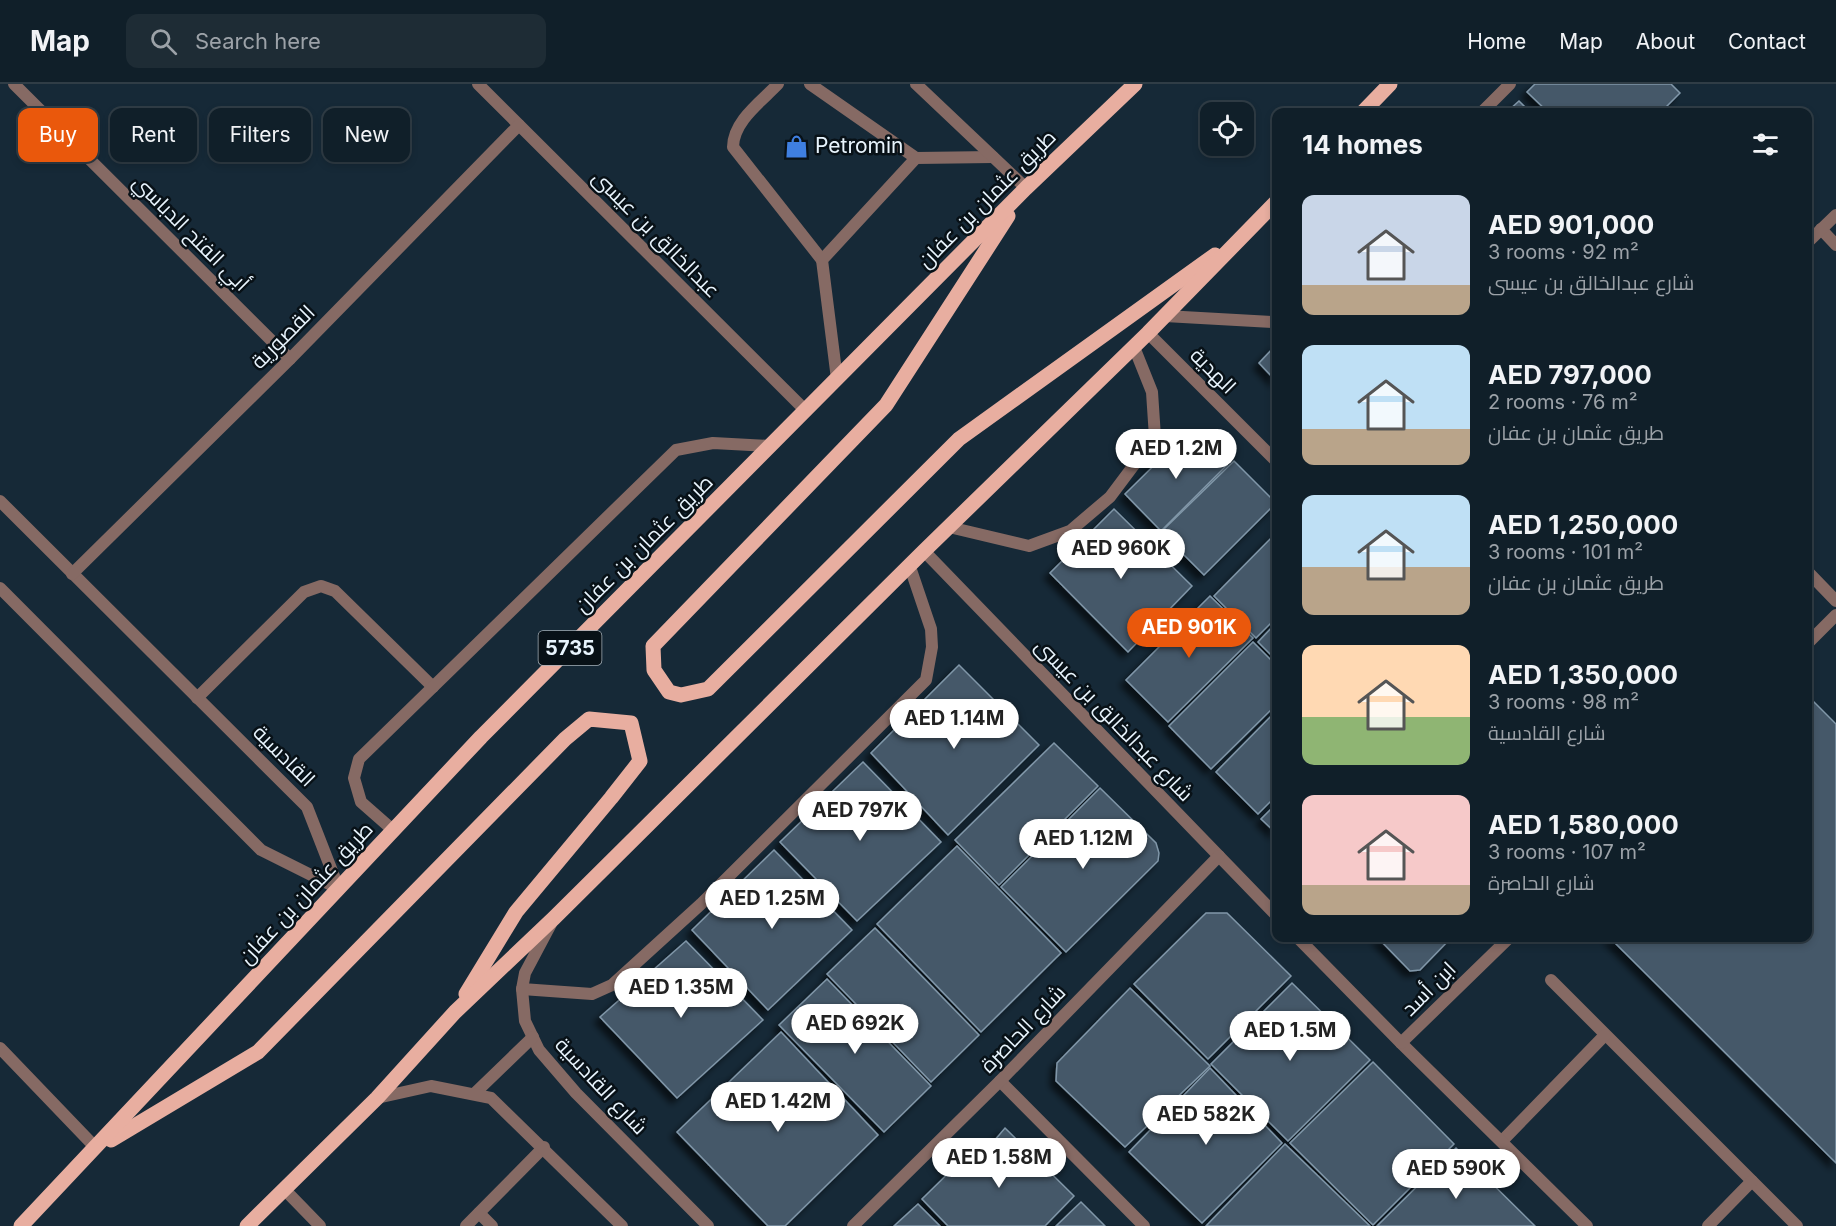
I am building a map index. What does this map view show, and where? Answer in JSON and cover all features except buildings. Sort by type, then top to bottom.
[{"type":"main road","name":"طريق عثمان بن عفان","points":[[21,1226],[481,738],[1026,188],[1135,84]]},
{"type":"main road","points":[[1367,108],[1390,84]]},
{"type":"main road","points":[[1026,188],[886,405],[653,646],[654,670],[669,692],[681,695],[708,689],[959,439],[1250,230]]},
{"type":"main road","points":[[247,1226],[376,1098],[455,1012],[554,918],[924,551],[1134,347],[1272,206]]},
{"type":"main road","points":[[96,1148],[258,1052],[565,739],[588,719],[631,723],[640,761],[516,912],[455,1012]]},
{"type":"street","name":"أبي الفتح الدباسي","points":[[14,84],[290,359]]},
{"type":"street","name":"عبدالخالق بن عيسى","points":[[478,84],[806,411]]},
{"type":"street","points":[[778,84],[738,126],[733,136],[733,147],[822,260],[837,379]]},
{"type":"street","points":[[810,84],[916,158],[993,157]]},
{"type":"street","points":[[916,84],[1026,188]]},
{"type":"street","points":[[1486,108],[1510,84]]},
{"type":"street","name":"القصورية","points":[[72,574],[290,359],[519,125]]},
{"type":"street","points":[[822,260],[916,158]]},
{"type":"street","points":[[1812,238],[1836,214]]},
{"type":"street","points":[[1821,229],[1836,245]]},
{"type":"street","points":[[1165,316],[1272,322]]},
{"type":"street","name":"الهدية","points":[[1148,333],[1272,457]]},
{"type":"street","points":[[949,527],[1029,546],[1070,531],[1110,497],[1155,437],[1152,392],[1134,347]]},
{"type":"street","points":[[394,831],[361,802],[354,778],[358,759],[676,450],[713,443],[771,446]]},
{"type":"street","name":"القادسية","points":[[0,501],[307,807],[339,889]]},
{"type":"street","name":"شارع عبدالخالق بن عيسى","points":[[924,551],[1272,911]]},
{"type":"street","points":[[522,989],[592,994],[612,985],[700,904],[926,680],[932,647],[931,629],[910,567]]},
{"type":"street","points":[[1812,576],[1836,601]]},
{"type":"street","points":[[197,698],[304,592],[321,586],[335,591],[433,687]]},
{"type":"street","points":[[0,588],[261,850],[339,889]]},
{"type":"street","points":[[1812,639],[1836,615]]},
{"type":"street","name":"شارع الحاصرة","points":[[853,1226],[1000,1081],[1219,856]]},
{"type":"street","name":"شارع القادسية","points":[[554,918],[525,973],[522,989],[525,1021],[539,1050],[576,1093],[708,1226]]},
{"type":"street","points":[[1302,942],[1587,1226]]},
{"type":"street","name":"ابن أسد","points":[[1401,1043],[1505,942]]},
{"type":"street","points":[[1551,980],[1797,1226]]},
{"type":"street","points":[[1502,1141],[1605,1035]]},
{"type":"street","points":[[474,1095],[533,1037]]},
{"type":"street","points":[[0,1048],[96,1148]]},
{"type":"street","points":[[1000,1081],[1144,1226]]},
{"type":"street","points":[[376,1098],[431,1086],[491,1098],[544,1147],[622,1226]]},
{"type":"street","points":[[466,1226],[544,1147]]},
{"type":"street","points":[[1708,1226],[1752,1181]]},
{"type":"street","points":[[285,1190],[320,1226]]},
{"type":"street","points":[[479,1214],[492,1226]]},
{"type":"place","name":"Petromin","points":[[797,146]]}]
